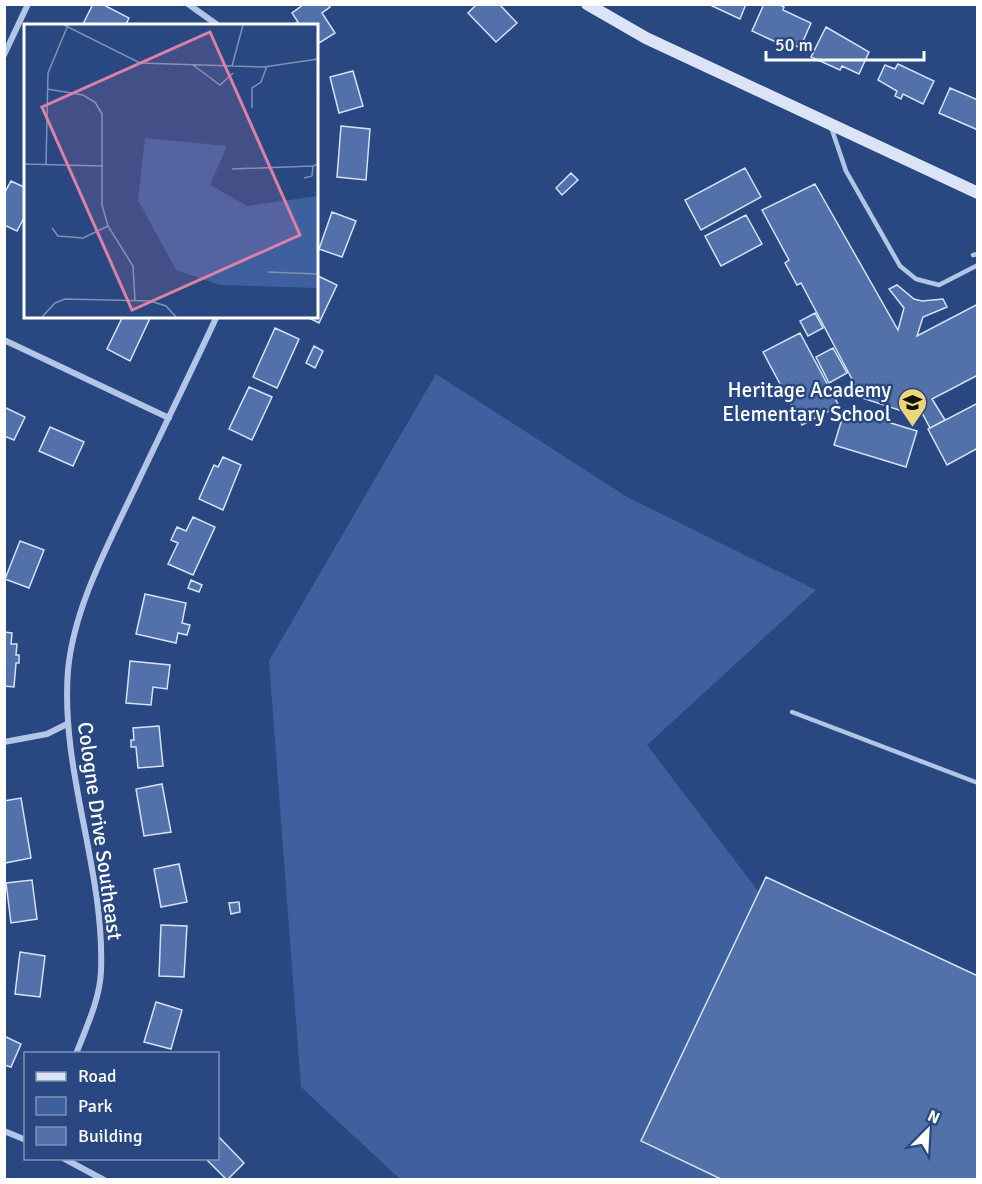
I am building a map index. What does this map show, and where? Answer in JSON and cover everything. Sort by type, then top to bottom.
[{"type":"street","points":[[4,55],[28,4]]},
{"type":"street","points":[[188,4],[216,24]]},
{"type":"street","points":[[587,4],[646,38],[978,193]]},
{"type":"street","name":"Cologne Drive Southeast","points":[[76,1052],[99,989],[101,972],[99,922],[67,724],[69,668],[82,608],[109,543],[216,318]]},
{"type":"street","points":[[4,340],[169,418]]},
{"type":"street","points":[[4,741],[47,734],[67,724]]},
{"type":"street","points":[[4,1131],[24,1139]]},
{"type":"street","points":[[67,1160],[104,1179]]},
{"type":"lane","points":[[830,124],[846,171],[900,266],[916,279],[939,285],[978,266]]},
{"type":"lane","points":[[792,712],[978,783]]},
{"type":"green space","points":[[436,374],[627,497],[816,590],[647,745],[977,1179],[400,1179],[301,1087],[269,661]]},
{"type":"building","points":[[93,4],[102,4],[129,18],[126,24],[83,24]]},
{"type":"building","points":[[304,4],[328,4],[330,7],[322,13],[335,33],[318,44],[318,24],[295,24],[298,22],[292,13]]},
{"type":"building","points":[[477,4],[499,4],[517,23],[496,42],[468,13]]},
{"type":"building","points":[[708,4],[746,4],[740,19]]},
{"type":"building","points":[[764,4],[778,4],[784,7],[783,10],[811,23],[800,48],[780,38],[778,43],[752,31]]},
{"type":"building","points":[[826,27],[869,52],[859,74],[842,66],[840,70],[811,57]]},
{"type":"building","points":[[898,64],[934,81],[923,104],[903,94],[901,99],[895,96],[897,91],[878,80],[885,65],[895,69]]},
{"type":"building","points":[[353,71],[363,106],[339,113],[330,77]]},
{"type":"building","points":[[950,88],[978,100],[978,130],[939,113]]},
{"type":"building","points":[[341,126],[370,129],[366,180],[337,177]]},
{"type":"building","points":[[745,168],[761,197],[701,230],[685,200]]},
{"type":"building","points":[[571,173],[578,180],[562,195],[556,188]]},
{"type":"building","points":[[11,181],[24,187],[24,218],[17,231],[4,225],[4,194]]},
{"type":"building","points":[[815,184],[898,330],[904,308],[889,289],[897,285],[914,299],[922,301],[943,299],[947,307],[923,317],[917,336],[978,304],[978,375],[932,399],[945,420],[930,428],[919,407],[908,413],[862,398],[801,283],[797,285],[785,263],[789,260],[762,210]]},
{"type":"building","points":[[332,212],[356,221],[342,257],[319,249]]},
{"type":"building","points":[[746,215],[762,244],[721,266],[705,236]]},
{"type":"building","points":[[318,276],[337,285],[319,323],[309,318],[318,318]]},
{"type":"building","points":[[815,313],[823,328],[808,336],[800,321]]},
{"type":"building","points":[[122,318],[150,318],[130,361],[107,349]]},
{"type":"building","points":[[275,328],[299,339],[277,388],[253,377]]},
{"type":"building","points":[[800,333],[839,406],[802,425],[763,352]]},
{"type":"building","points":[[314,346],[323,351],[315,368],[306,363]]},
{"type":"building","points":[[833,348],[847,373],[829,383],[816,357]]},
{"type":"building","points":[[249,387],[272,397],[252,440],[229,429]]},
{"type":"building","points":[[978,403],[978,448],[947,465],[928,429]]},
{"type":"building","points":[[4,407],[25,417],[14,440],[4,436]]},
{"type":"building","points":[[845,409],[917,431],[906,467],[834,445]]},
{"type":"building","points":[[50,427],[84,442],[73,466],[39,451]]},
{"type":"building","points":[[223,457],[241,465],[223,510],[199,499],[214,465],[218,467]]},
{"type":"building","points":[[193,517],[215,527],[193,575],[168,564],[178,543],[171,540],[177,527],[186,531]]},
{"type":"building","points":[[20,541],[44,550],[29,588],[5,579]]},
{"type":"building","points":[[191,580],[202,585],[199,592],[188,588]]},
{"type":"building","points":[[145,594],[186,603],[182,623],[190,625],[187,635],[178,633],[176,643],[136,634]]},
{"type":"building","points":[[4,632],[12,633],[11,644],[17,644],[16,655],[19,655],[14,687],[4,686]]},
{"type":"building","points":[[130,661],[170,665],[167,689],[153,687],[151,705],[126,703]]},
{"type":"building","points":[[159,726],[163,766],[138,768],[136,747],[131,747],[131,740],[134,740],[133,728]]},
{"type":"building","points":[[162,784],[171,832],[144,836],[136,789]]},
{"type":"building","points":[[21,798],[31,858],[5,863],[4,801]]},
{"type":"building","points":[[179,864],[187,902],[161,907],[154,869]]},
{"type":"building","points":[[766,877],[978,976],[978,1180],[723,1180],[641,1141]]},
{"type":"building","points":[[32,880],[37,919],[11,923],[6,883]]},
{"type":"building","points":[[239,902],[240,912],[231,914],[229,903]]},
{"type":"building","points":[[161,925],[187,926],[184,977],[159,976]]},
{"type":"building","points":[[20,952],[45,956],[40,997],[15,994]]},
{"type":"building","points":[[156,1002],[182,1010],[171,1049],[144,1042]]},
{"type":"building","points":[[4,1036],[21,1044],[11,1067],[4,1065]]},
{"type":"building","points":[[219,1137],[244,1163],[227,1180],[207,1160],[219,1160]]},
{"type":"place","name":"Heritage Academy Elementary School","points":[[912,428]]}]
